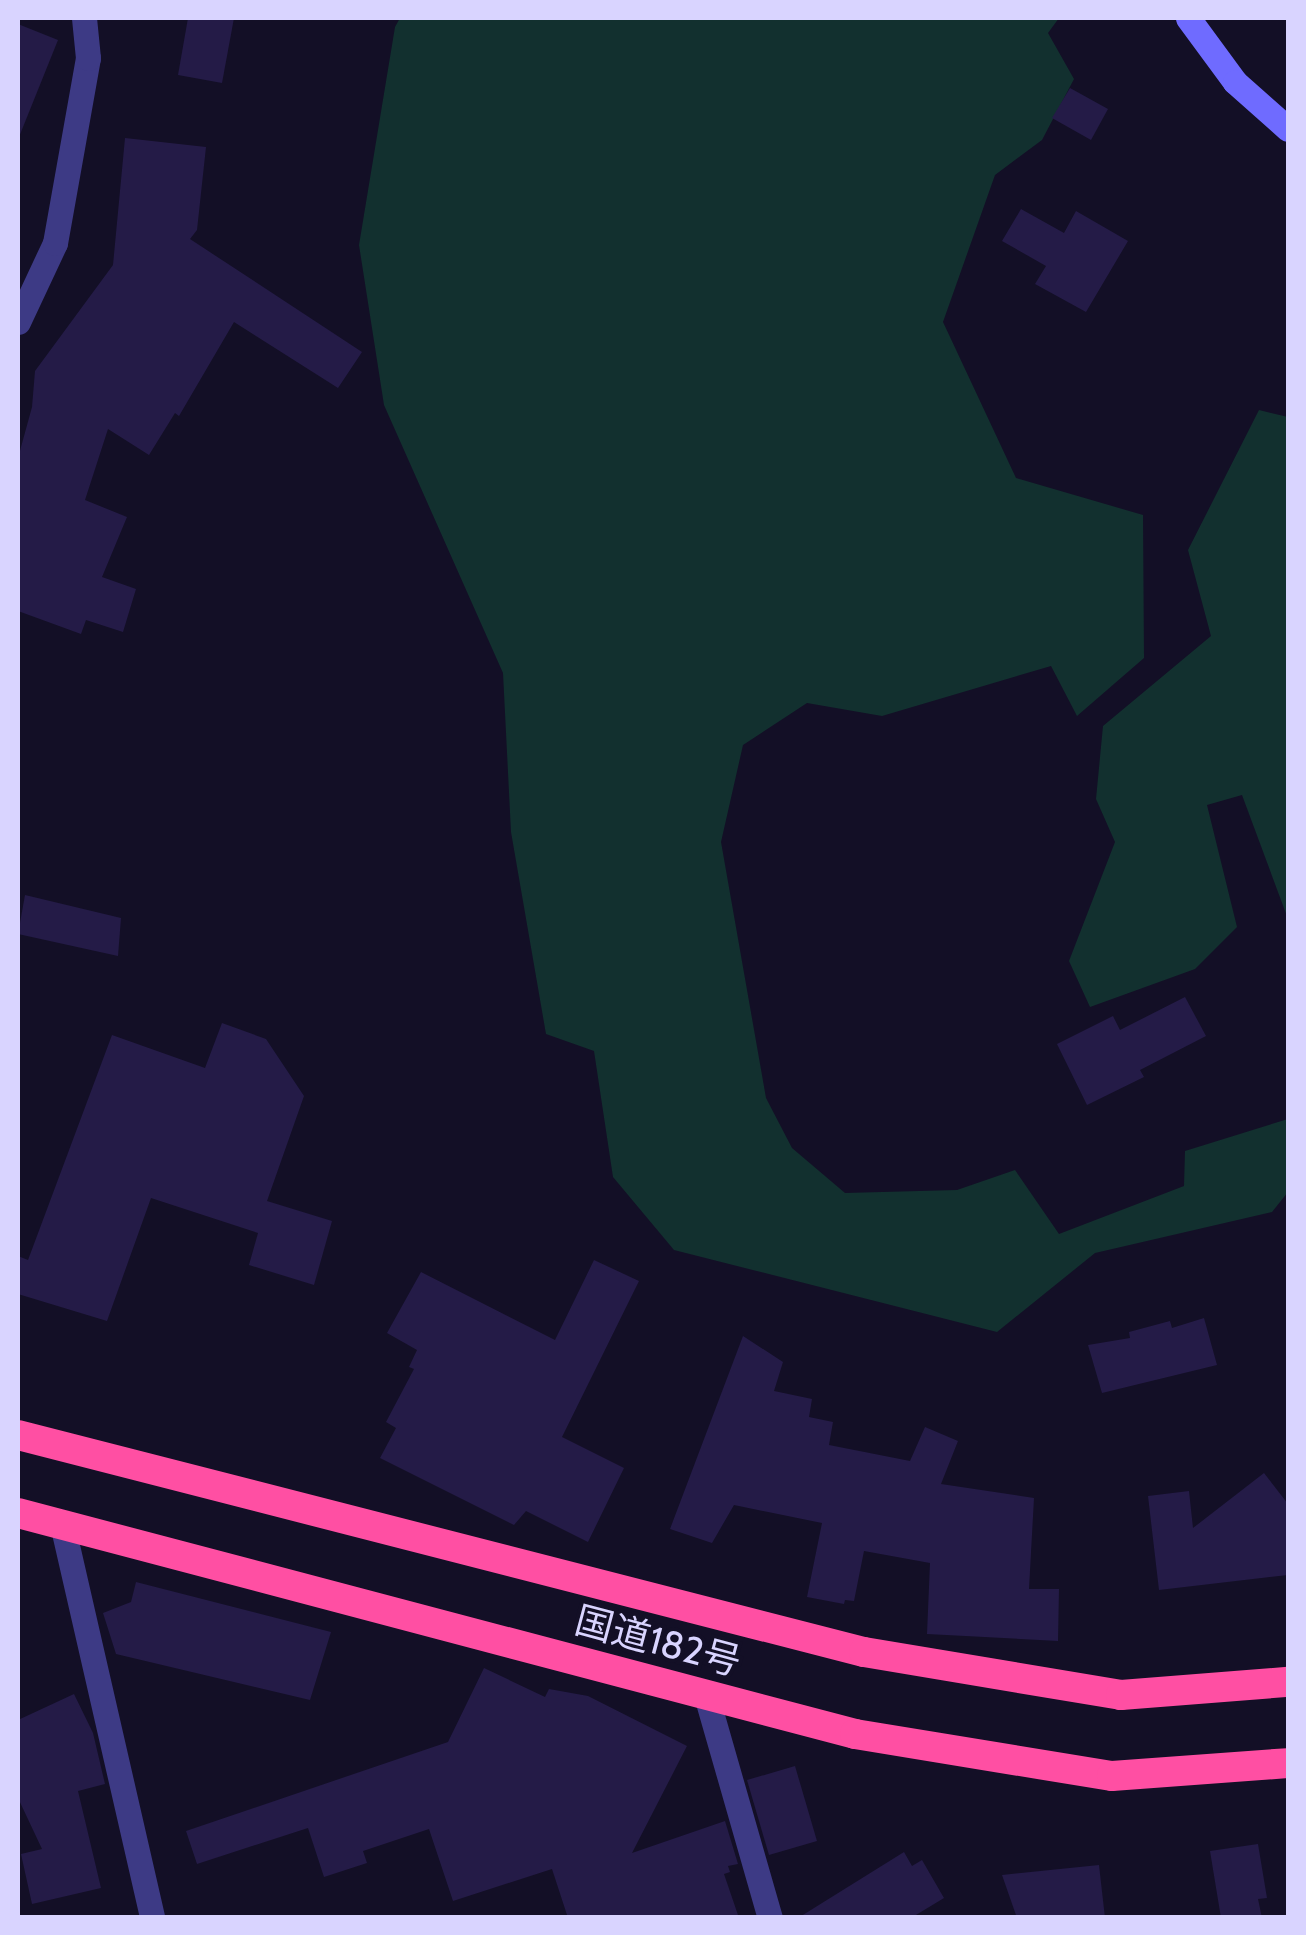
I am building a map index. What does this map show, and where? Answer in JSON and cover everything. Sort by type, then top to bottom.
[{"type":"highway","name":"国道182号","points":[[18,1435],[864,1652],[1121,1695],[1288,1682]]},
{"type":"highway","name":"国道182号","points":[[18,1513],[63,1528],[855,1734],[1112,1776],[1288,1762]]},
{"type":"street","points":[[18,322],[55,243],[88,58],[84,18]]},
{"type":"street","points":[[1188,18],[1235,82],[1288,129]]},
{"type":"street","points":[[63,1528],[152,1918]]},
{"type":"street","points":[[706,1695],[770,1918]]},
{"type":"green space","points":[[400,18],[1059,18],[1048,33],[1074,79],[1042,140],[995,175],[943,322],[1016,478],[1143,515],[1144,658],[1077,716],[1051,666],[882,716],[807,703],[743,745],[721,842],[766,1098],[792,1148],[845,1193],[957,1190],[1015,1170],[1059,1234],[1184,1186],[1185,1151],[1288,1119],[1288,1192],[1272,1212],[1095,1253],[997,1332],[674,1250],[613,1177],[594,1051],[546,1034],[511,832],[503,673],[384,405],[359,245],[395,27]]},
{"type":"green space","points":[[1259,410],[1288,417],[1288,919],[1242,795],[1207,805],[1237,927],[1195,969],[1090,1007],[1069,961],[1115,842],[1096,799],[1103,726],[1211,636],[1188,550]]},
{"type":"building","points":[[188,18],[234,18],[222,83],[178,75]]},
{"type":"building","points":[[18,24],[58,40],[19,137],[18,136]]},
{"type":"building","points":[[1070,88],[1108,109],[1091,140],[1052,118]]},
{"type":"building","points":[[125,138],[206,147],[197,230],[190,239],[362,352],[338,388],[234,322],[179,416],[175,413],[149,455],[108,429],[85,500],[127,517],[102,577],[136,589],[123,632],[86,620],[81,634],[18,611],[18,458],[32,407],[35,371],[113,265]]},
{"type":"building","points":[[1021,209],[1064,233],[1076,211],[1128,241],[1086,312],[1035,284],[1046,266],[1002,241]]},
{"type":"building","points":[[25,895],[121,918],[118,956],[18,934]]},
{"type":"building","points":[[1185,997],[1206,1036],[1140,1070],[1144,1077],[1087,1105],[1057,1044],[1113,1016],[1120,1030]]},
{"type":"building","points":[[222,1023],[266,1039],[304,1096],[267,1201],[332,1221],[314,1285],[249,1265],[258,1233],[151,1198],[107,1321],[18,1294],[18,1256],[28,1260],[112,1035],[205,1068]]},
{"type":"building","points":[[594,1260],[639,1281],[562,1437],[624,1468],[588,1542],[526,1511],[514,1525],[380,1458],[396,1428],[386,1422],[414,1369],[409,1367],[417,1350],[387,1333],[421,1272],[555,1340]]},
{"type":"building","points":[[1204,1318],[1217,1365],[1102,1393],[1088,1345],[1130,1338],[1129,1332],[1170,1321],[1172,1328]]},
{"type":"building","points":[[743,1336],[783,1362],[774,1391],[812,1399],[809,1417],[833,1422],[829,1445],[910,1461],[925,1427],[958,1441],[941,1484],[1034,1498],[1029,1589],[1059,1589],[1058,1641],[927,1634],[930,1563],[864,1551],[854,1601],[845,1600],[844,1604],[807,1597],[822,1523],[734,1505],[712,1543],[670,1529]]},
{"type":"building","points":[[1264,1473],[1288,1504],[1288,1575],[1159,1590],[1148,1496],[1189,1491],[1193,1528]]},
{"type":"building","points":[[136,1582],[331,1632],[310,1700],[116,1654],[103,1613],[131,1602]]},
{"type":"building","points":[[484,1668],[545,1697],[549,1689],[588,1696],[687,1746],[632,1853],[725,1821],[738,1864],[728,1866],[730,1872],[724,1874],[739,1918],[568,1918],[552,1869],[453,1901],[429,1829],[363,1851],[367,1863],[324,1877],[308,1828],[197,1864],[186,1831],[448,1742]]},
{"type":"building","points":[[74,1694],[93,1733],[105,1784],[78,1791],[101,1888],[32,1904],[21,1854],[42,1849],[18,1798],[18,1720]]},
{"type":"building","points":[[795,1766],[817,1841],[769,1855],[747,1780]]},
{"type":"building","points":[[1258,1844],[1267,1898],[1258,1899],[1262,1918],[1221,1918],[1210,1851]]},
{"type":"building","points":[[904,1852],[912,1866],[922,1860],[944,1898],[911,1918],[798,1918]]},
{"type":"building","points":[[1099,1865],[1105,1918],[1017,1918],[1002,1875]]}]
